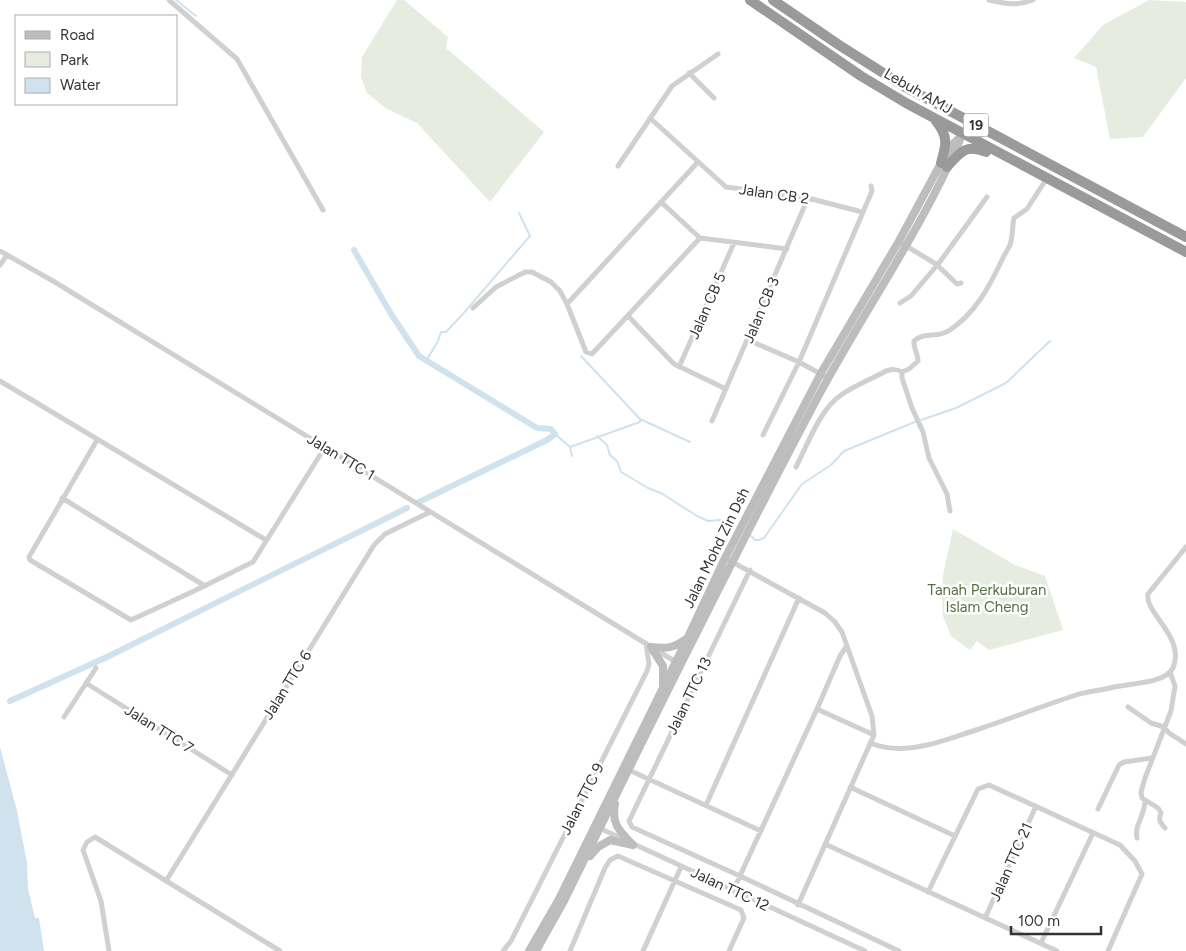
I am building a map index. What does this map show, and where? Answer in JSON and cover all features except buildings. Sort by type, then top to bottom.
[{"type":"highway","name":"Lebuh AMJ","points":[[750,0],[861,76],[963,134],[1186,252]]},
{"type":"highway","name":"Lebuh AMJ","points":[[773,0],[907,88],[1186,237]]},
{"type":"highway","points":[[877,70],[882,78],[891,84],[954,118],[960,125],[963,134],[976,131],[1000,142],[1013,145]]},
{"type":"highway","points":[[933,117],[944,132],[946,146],[944,165]]},
{"type":"highway","points":[[944,165],[963,151],[974,148],[1015,161]]},
{"type":"main road","points":[[944,165],[963,134]]},
{"type":"main road","name":"Jalan Mohd Zin Dsh","points":[[529,951],[597,827],[663,688],[678,664],[725,558],[820,373],[944,165]]},
{"type":"main road","name":"Jalan Mohd Zin Dsh","points":[[536,951],[581,867],[597,827],[629,770],[678,664],[828,378],[906,246],[944,165]]},
{"type":"main road","points":[[649,646],[670,648],[677,646],[688,638]]},
{"type":"main road","points":[[649,646],[663,666],[663,688]]},
{"type":"main road","points":[[616,795],[614,821],[617,827],[634,844]]},
{"type":"main road","points":[[581,867],[593,852],[605,842],[610,840],[634,844]]},
{"type":"street","points":[[169,0],[237,58],[322,210]]},
{"type":"street","points":[[989,0],[1018,5],[1033,0]]},
{"type":"street","points":[[618,166],[672,86],[718,54]]},
{"type":"street","points":[[690,74],[714,98]]},
{"type":"street","name":"Jalan CB 2","points":[[650,118],[726,187],[808,198],[862,212]]},
{"type":"street","points":[[567,304],[698,162]]},
{"type":"street","points":[[796,467],[819,420],[833,401],[841,394],[886,371],[894,369],[902,372],[909,369],[918,361],[914,341],[924,335],[940,335],[951,329],[978,304],[995,276],[1010,245],[1014,218],[1027,209],[1047,178]]},
{"type":"street","points":[[763,435],[799,362],[872,191],[871,186]]},
{"type":"street","points":[[900,303],[911,296],[987,197]]},
{"type":"street","name":"Jalan CB 3","points":[[712,421],[808,198]]},
{"type":"street","points":[[661,202],[700,238],[787,249]]},
{"type":"street","points":[[473,308],[496,287],[528,271],[551,282],[560,291],[586,352],[592,354],[700,238]]},
{"type":"street","points":[[899,241],[933,264],[936,264],[957,284],[961,283]]},
{"type":"street","name":"Jalan CB 5","points":[[679,368],[734,243]]},
{"type":"street","name":"Jalan TTC 1","points":[[0,250],[678,664]]},
{"type":"street","points":[[0,265],[6,255]]},
{"type":"street","points":[[628,316],[679,368],[726,389]]},
{"type":"street","points":[[748,340],[799,362],[828,378]]},
{"type":"street","points":[[902,372],[902,378],[912,408],[923,432],[929,458],[941,479],[947,494],[950,510]]},
{"type":"street","points":[[0,381],[266,540]]},
{"type":"street","points":[[97,440],[29,557],[30,560],[131,620],[253,562],[324,447]]},
{"type":"street","points":[[62,498],[204,586]]},
{"type":"street","name":"Jalan TTC 6","points":[[166,881],[374,545],[385,534],[430,512]]},
{"type":"street","points":[[870,743],[882,748],[929,745],[1076,695],[1115,686],[1143,683],[1170,672],[1176,661],[1174,641],[1170,631],[1150,606],[1147,599],[1148,594],[1186,547]]},
{"type":"street","points":[[725,558],[750,570],[825,613],[835,622],[842,632],[872,716],[874,735],[798,905]]},
{"type":"street","name":"Jalan TTC 13","points":[[740,876],[632,827],[629,821],[750,570]]},
{"type":"street","points":[[706,806],[799,598]]},
{"type":"street","name":"Jalan TTC 9","points":[[503,951],[511,941],[647,670],[649,646]]},
{"type":"street","points":[[733,891],[840,656],[846,647]]},
{"type":"street","points":[[64,717],[96,668]]},
{"type":"street","points":[[1165,828],[1160,822],[1161,813],[1158,808],[1142,798],[1141,792],[1171,711],[1175,686],[1170,672]]},
{"type":"street","name":"Jalan TTC 7","points":[[86,683],[232,774]]},
{"type":"street","points":[[1128,707],[1151,723],[1164,728],[1186,744]]},
{"type":"street","points":[[817,709],[874,735]]},
{"type":"street","points":[[1098,809],[1119,765],[1124,762],[1152,758]]},
{"type":"street","points":[[629,770],[761,831]]},
{"type":"street","points":[[928,892],[978,789],[989,784],[1120,845],[1134,861],[1142,874],[1108,951]]},
{"type":"street","points":[[850,788],[955,836]]},
{"type":"street","points":[[1137,838],[1135,832],[1144,810],[1145,800]]},
{"type":"street","name":"Jalan TTC 21","points":[[986,918],[1036,806]]},
{"type":"street","name":"Jalan TTC 12","points":[[597,827],[865,951]]},
{"type":"street","points":[[1041,943],[1093,833]]},
{"type":"street","points":[[109,951],[101,901],[83,850],[87,842],[95,837],[280,951]]},
{"type":"street","points":[[825,844],[1057,951]]},
{"type":"street","points":[[570,951],[605,868],[610,860],[618,856],[741,910],[744,918],[729,951]]},
{"type":"street","points":[[643,951],[681,867]]},
{"type":"street","points":[[740,876],[899,951]]},
{"type":"green space","points":[[397,0],[404,0],[448,37],[446,48],[544,132],[490,202],[417,123],[387,109],[367,93],[361,77],[362,57]]},
{"type":"green space","points":[[1149,0],[1186,2],[1186,78],[1143,137],[1110,139],[1096,67],[1074,58],[1103,25]]},
{"type":"green space","name":"Tanah Perkuburan Islam Cheng","points":[[953,529],[1015,565],[1045,576],[1063,630],[989,650],[977,641],[970,650],[951,636],[943,616],[942,597],[943,575]]},
{"type":"water","points":[[0,747],[17,811],[27,863],[28,889],[35,918],[39,918],[44,951],[0,951]]},
{"type":"waterway","points":[[176,0],[196,16]]},
{"type":"waterway","points":[[426,361],[441,332],[446,332],[462,315],[530,236],[519,213]]},
{"type":"waterway","points":[[354,250],[391,314],[419,356],[537,428],[551,429],[555,434],[547,440],[419,502]]},
{"type":"waterway","points":[[921,420],[956,408],[1006,383],[1050,341]]},
{"type":"waterway","points":[[555,434],[570,447],[640,422],[640,419],[581,356]]},
{"type":"waterway","points":[[640,419],[690,442]]},
{"type":"waterway","points":[[751,536],[755,540],[764,538],[802,484],[831,465],[844,451],[915,422]]},
{"type":"waterway","points":[[597,436],[607,445],[610,455],[617,461],[621,472],[648,488],[661,493],[697,516],[708,521],[720,520],[732,526]]},
{"type":"waterway","points":[[570,447],[572,456]]},
{"type":"waterway","points":[[10,701],[107,657],[407,508]]}]
